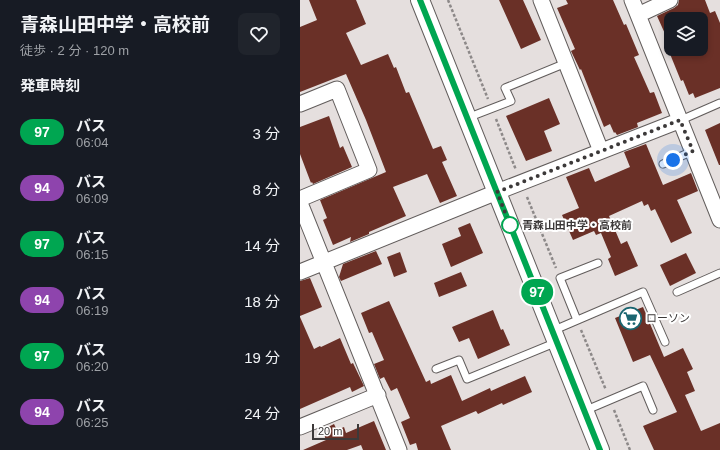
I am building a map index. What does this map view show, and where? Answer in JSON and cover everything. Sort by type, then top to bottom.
[{"type":"street","points":[[420,0],[600,450]]},
{"type":"street","points":[[541,0],[601,151]]},
{"type":"street","points":[[632,0],[720,220]]},
{"type":"street","points":[[638,15],[670,0]]},
{"type":"street","points":[[300,104],[337,89],[369,170],[300,198]]},
{"type":"street","points":[[300,272],[521,182],[680,120]]},
{"type":"street","points":[[300,203],[399,450]]},
{"type":"street","points":[[300,426],[378,395]]},
{"type":"lane","points":[[467,118],[511,101],[505,88],[566,63]]},
{"type":"lane","points":[[680,120],[720,103]]},
{"type":"lane","points":[[663,164],[693,151]]},
{"type":"lane","points":[[577,320],[560,278],[598,263]]},
{"type":"lane","points":[[677,292],[720,273]]},
{"type":"lane","points":[[436,369],[459,360],[467,379],[555,336],[577,320],[643,292],[665,342]]},
{"type":"lane","points":[[584,411],[643,386],[653,410]]},
{"type":"path","points":[[448,0],[560,278]]},
{"type":"path","points":[[577,320],[630,450]]},
{"type":"building","points":[[309,0],[356,0],[366,24],[346,33],[361,65],[388,54],[394,68],[396,67],[406,93],[409,92],[433,149],[441,146],[447,160],[442,162],[457,196],[440,203],[427,174],[393,187],[406,216],[350,242],[351,237],[333,245],[323,220],[327,218],[320,200],[386,172],[346,74],[300,92],[300,27],[317,20]]},
{"type":"building","points":[[499,0],[523,0],[541,40],[521,49]]},
{"type":"building","points":[[566,0],[613,0],[624,25],[626,24],[639,55],[634,57],[650,93],[654,92],[662,113],[637,123],[638,127],[617,135],[615,132],[614,133],[610,124],[604,127],[581,69],[580,70],[571,51],[575,49],[557,8],[568,4]]},
{"type":"building","points":[[679,0],[705,0],[710,13],[715,11],[720,23],[720,88],[695,98],[693,93],[689,95],[683,80],[681,81],[671,56],[708,56],[708,12],[666,12],[678,5]]},
{"type":"building","points":[[664,13],[664,32],[657,16]]},
{"type":"building","points":[[549,98],[560,124],[544,131],[552,151],[526,161],[506,116]]},
{"type":"building","points":[[329,116],[340,148],[343,146],[352,167],[313,184],[312,182],[311,183],[300,154],[300,127]]},
{"type":"building","points":[[720,123],[720,165],[719,165],[705,130]]},
{"type":"building","points":[[646,144],[663,185],[691,173],[698,191],[677,200],[692,233],[671,243],[655,209],[651,211],[648,204],[644,206],[642,201],[609,216],[621,244],[627,241],[638,266],[615,276],[608,259],[611,257],[601,233],[596,235],[594,231],[573,240],[562,215],[579,208],[566,177],[589,168],[595,182],[630,167],[624,152]]},
{"type":"building","points":[[470,223],[483,253],[451,267],[442,244],[461,236],[458,228]]},
{"type":"building","points":[[376,251],[382,264],[341,281],[339,277],[343,264]]},
{"type":"building","points":[[400,252],[407,272],[394,277],[387,257]]},
{"type":"building","points":[[686,253],[696,273],[670,286],[660,265]]},
{"type":"building","points":[[461,272],[467,286],[439,297],[434,283]]},
{"type":"building","points":[[310,278],[322,307],[300,316],[300,281]]},
{"type":"building","points":[[389,301],[426,382],[430,380],[431,384],[451,375],[462,401],[490,388],[491,391],[525,376],[532,392],[503,405],[502,403],[478,414],[476,411],[441,426],[451,450],[418,450],[416,443],[410,445],[401,422],[410,418],[397,388],[391,391],[384,377],[380,379],[374,364],[384,360],[372,332],[369,333],[361,313]]},
{"type":"building","points":[[643,307],[664,357],[683,348],[693,369],[687,372],[695,391],[685,395],[701,431],[720,423],[720,450],[654,450],[643,426],[677,412],[650,355],[633,362],[615,318]]},
{"type":"building","points":[[493,310],[501,330],[503,329],[510,345],[478,359],[469,338],[459,342],[452,327]]},
{"type":"building","points":[[300,317],[314,349],[340,338],[351,364],[353,363],[364,386],[352,392],[350,387],[300,409]]},
{"type":"building","points":[[374,421],[386,450],[363,450],[361,445],[347,450],[303,450],[326,440],[322,430],[334,424],[337,430],[344,427],[346,433]]},
{"type":"bus line","name":"97","points":[[420,0],[600,450]]},
{"type":"place","name":"青森山田中学・高校前","points":[[510,225]]},
{"type":"place","name":"ローソン","points":[[630,318]]},
{"type":"route","points":[[510,225],[497,192],[680,120],[693,151],[673,160]]}]
